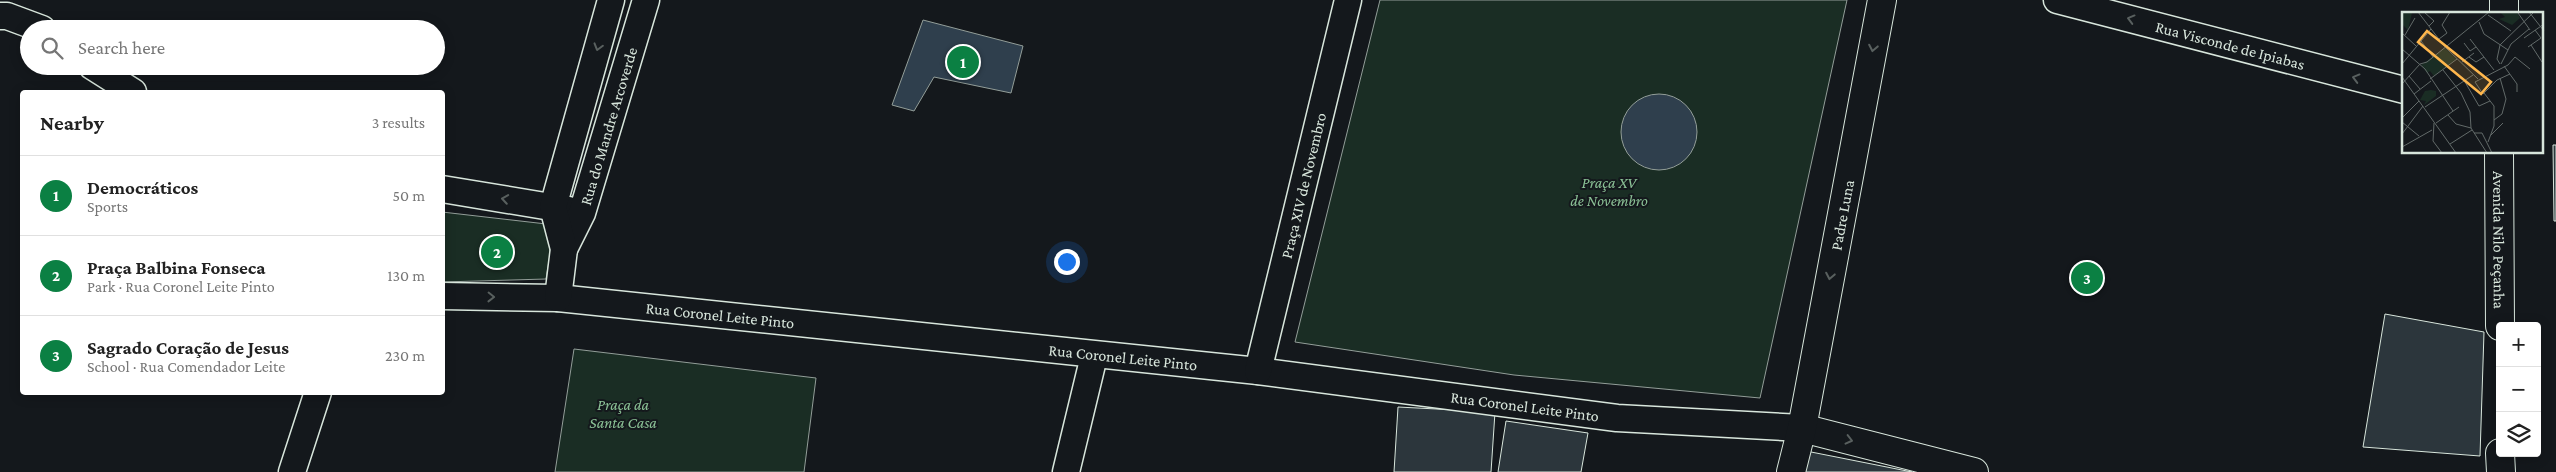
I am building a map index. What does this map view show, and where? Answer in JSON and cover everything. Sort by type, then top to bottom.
[{"type":"street","name":"Rua do Mandre Arcoverde","points":[[564,249],[553,207],[612,0]]},
{"type":"street","name":"Rua do Mandre Arcoverde","points":[[558,298],[564,249],[582,214],[646,0]]},
{"type":"street","name":"Praça XIV de Novembro","points":[[1258,371],[1348,0]]},
{"type":"street","name":"Padre Luna","points":[[1791,472],[1802,428],[1882,0]]},
{"type":"street","name":"Rua Visconde de Ipiabas","points":[[2057,0],[2402,89]]},
{"type":"street","points":[[0,16],[7,16],[20,21]]},
{"type":"street","points":[[106,75],[130,90]]},
{"type":"street","name":"Avenida Nilo Peçanha","points":[[2499,154],[2500,322]]},
{"type":"street","points":[[445,189],[553,207],[582,214]]},
{"type":"street","name":"Rua Coronel Leite Pinto","points":[[445,296],[558,298],[1094,356],[1258,371],[1617,418],[1802,428]]},
{"type":"street","points":[[1066,472],[1094,356]]},
{"type":"street","points":[[292,472],[317,395]]},
{"type":"street","points":[[1802,428],[1974,472]]},
{"type":"street","points":[[2500,457],[2500,472]]},
{"type":"green space","name":"Praça XV de Novembro","points":[[1380,0],[1847,0],[1760,398],[1514,375],[1295,342]]},
{"type":"green space","points":[[445,212],[555,225],[546,279],[445,282]]},
{"type":"green space","name":"Praça da Santa Casa","points":[[574,349],[816,378],[804,472],[555,472]]},
{"type":"water","points":[[923,20],[1023,46],[1011,93],[934,77],[914,111],[892,105]]},
{"type":"water","points":[[1659,94],[1674,97],[1686,105],[1694,117],[1697,132],[1694,147],[1686,159],[1674,167],[1659,170],[1644,167],[1632,159],[1624,147],[1621,132],[1624,117],[1632,105],[1644,97]]},
{"type":"building","points":[[2553,145],[2556,145],[2556,221],[2554,221]]},
{"type":"building","points":[[2385,314],[2484,332],[2480,456],[2363,447]]},
{"type":"building","points":[[1398,407],[1495,412],[1491,472],[1394,472]]},
{"type":"building","points":[[1506,421],[1588,433],[1581,472],[1498,472]]},
{"type":"building","points":[[1796,449],[1912,472],[1793,472]]},
{"type":"place","name":"Democráticos","points":[[963,62]]},
{"type":"place","name":"Praça Balbina Fonseca","points":[[497,252]]},
{"type":"place","name":"Sagrado Coração de Jesus","points":[[2087,278]]}]
